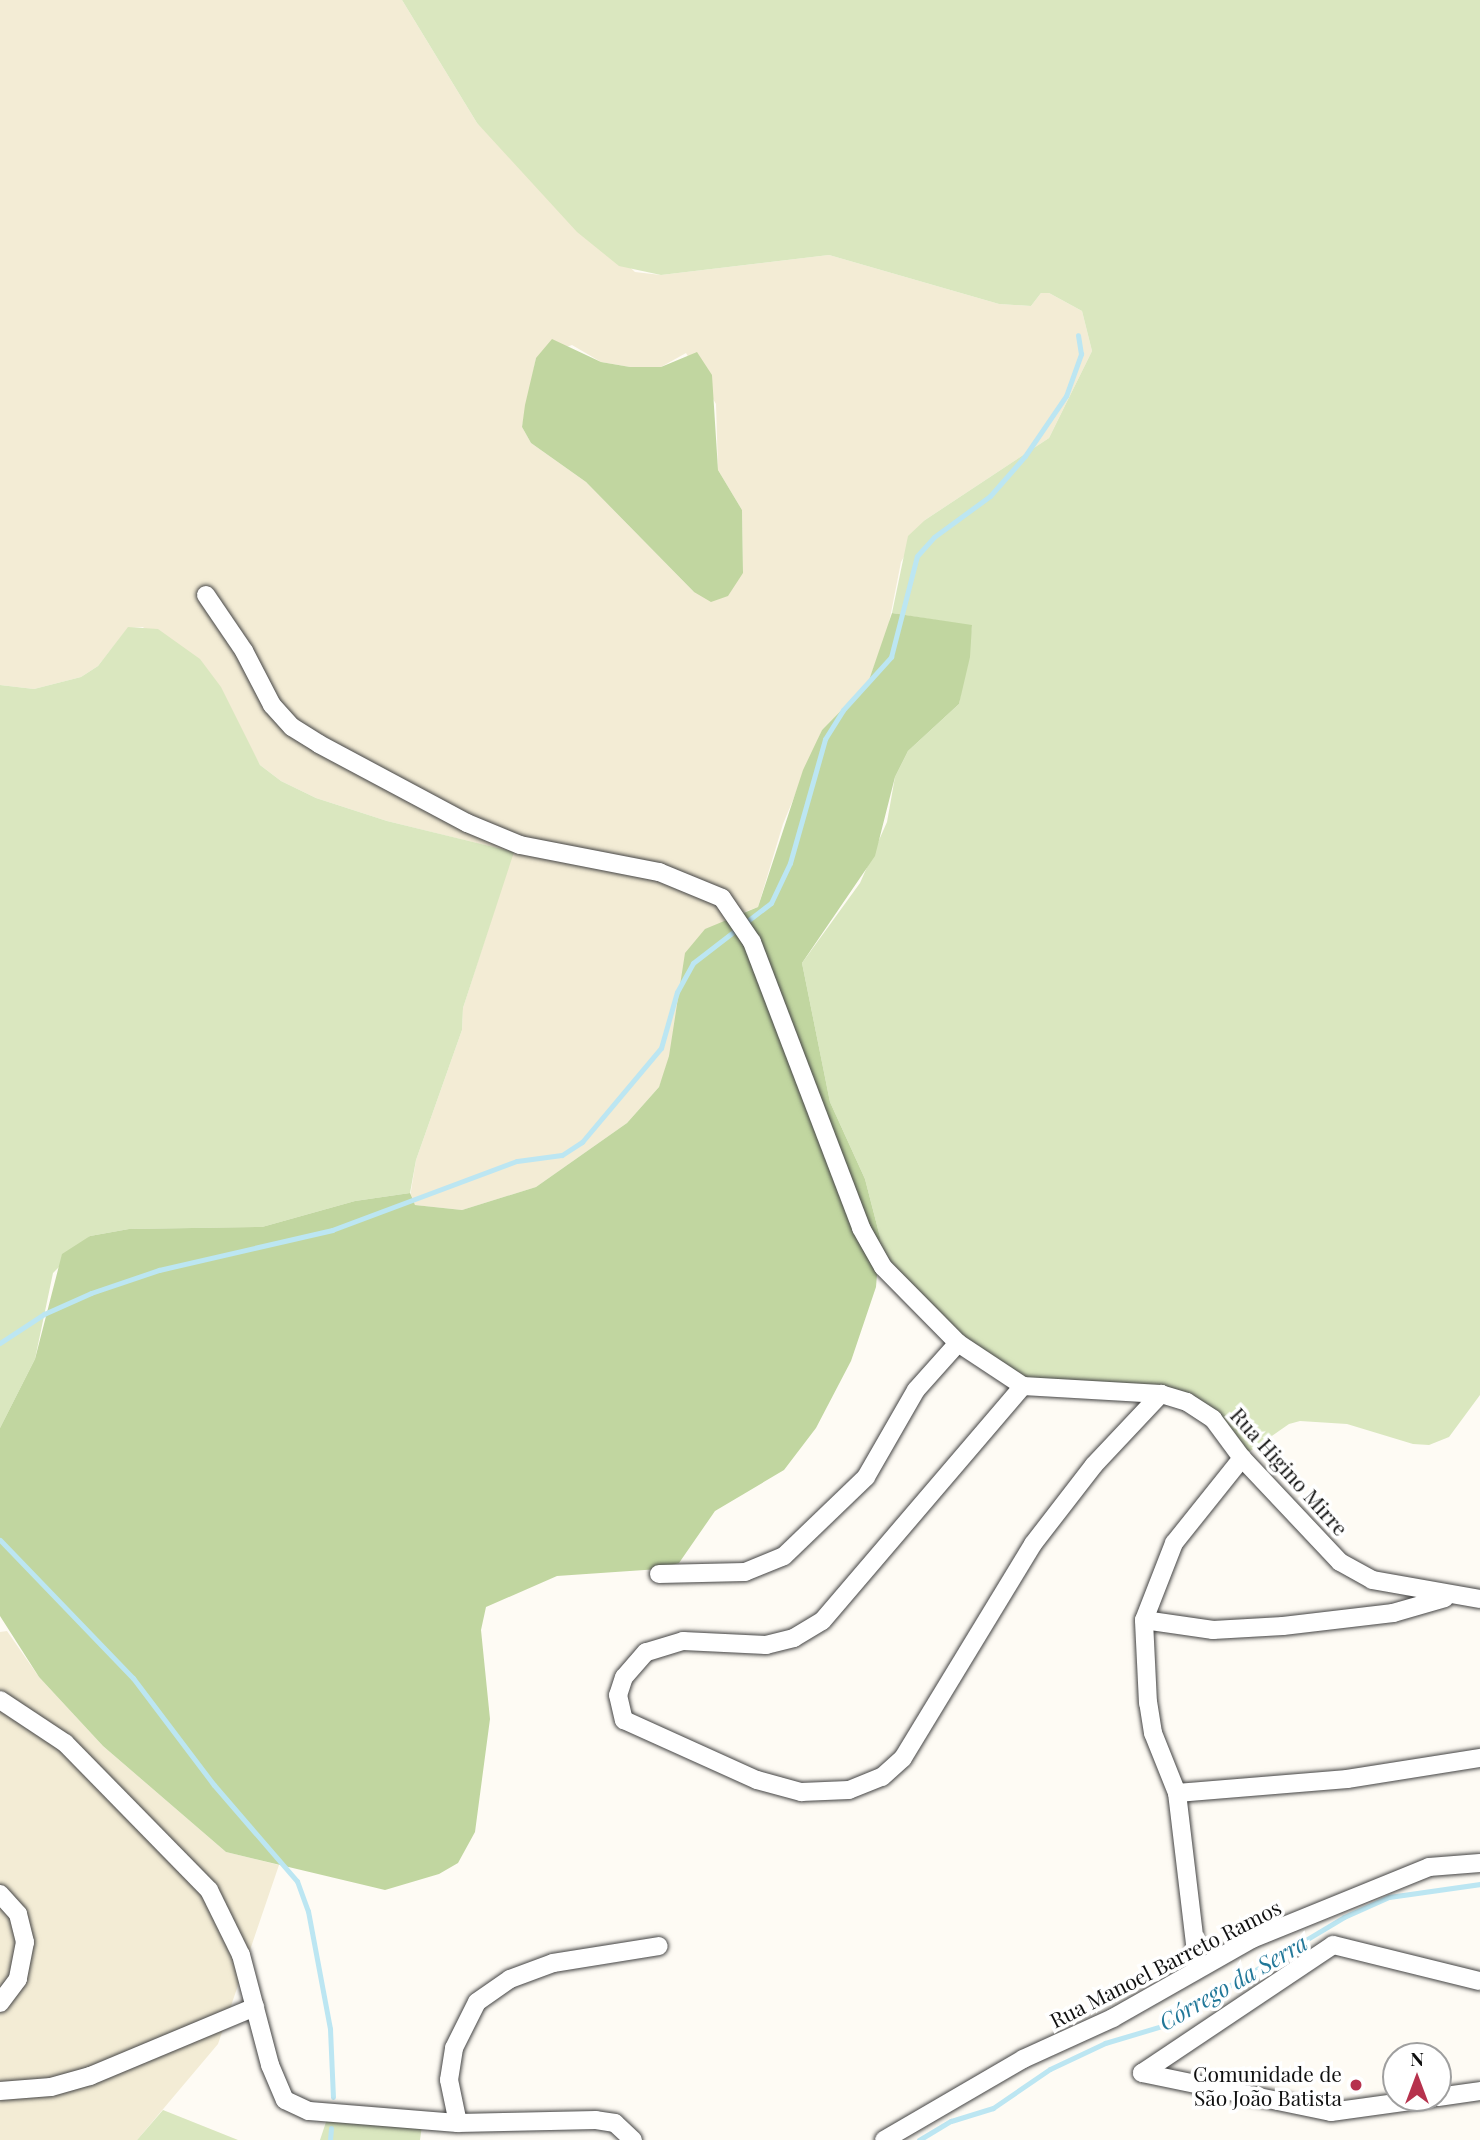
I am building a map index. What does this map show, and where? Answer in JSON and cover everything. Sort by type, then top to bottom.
[{"type":"street","points":[[206,595],[244,651],[272,705],[292,727],[319,744],[467,823],[520,845],[659,872],[722,898],[752,942],[861,1228],[883,1267],[958,1343],[1023,1386],[822,1621],[794,1638],[766,1645],[683,1641],[646,1652],[624,1677],[618,1695],[624,1720],[757,1780],[801,1792],[849,1790],[882,1777],[903,1758],[1033,1544],[1094,1465],[1161,1394]]},
{"type":"street","points":[[659,1574],[745,1572],[784,1556],[866,1477],[916,1390],[958,1343]]},
{"type":"street","name":"Rua Higino Mirre","points":[[1023,1386],[1161,1394],[1187,1402],[1213,1419],[1242,1458],[1340,1562],[1373,1580],[1449,1597],[1480,1600]]},
{"type":"street","points":[[1198,1969],[1177,1793],[1153,1733],[1144,1620],[1174,1543],[1242,1458]]},
{"type":"street","name":"Rua Higino Mirre","points":[[1144,1620],[1213,1630],[1283,1626],[1393,1613],[1449,1597]]},
{"type":"street","points":[[0,1700],[65,1743],[209,1890],[241,1955],[277,2089],[296,2107],[458,2123],[596,2120],[615,2123],[633,2140]]},
{"type":"street","points":[[1177,1793],[1347,1779],[1480,1758]]},
{"type":"street","name":"Rua Manoel Barreto Ramos","points":[[884,2140],[1023,2059],[1113,2018],[1252,1939],[1429,1867],[1480,1863]]},
{"type":"street","points":[[0,1894],[18,1914],[25,1942],[18,1979],[0,2003]]},
{"type":"street","points":[[458,2123],[450,2080],[454,2048],[477,2002],[510,1979],[553,1963],[659,1945]]},
{"type":"street","points":[[1382,2105],[1331,2112],[1142,2073],[1333,1945],[1480,1981]]},
{"type":"street","points":[[0,2091],[51,2087],[90,2076],[255,2007]]},
{"type":"street","points":[[1452,2095],[1480,2091]]},
{"type":"shaded area","points":[[0,0],[402,0],[477,123],[635,272],[661,275],[829,255],[999,304],[1031,306],[1041,293],[1049,293],[1082,311],[1092,351],[1049,438],[925,520],[901,562],[888,628],[868,683],[822,730],[783,824],[758,907],[726,919],[659,1087],[627,1123],[536,1187],[462,1210],[415,1205],[410,1197],[416,1160],[462,1030],[463,1008],[513,852],[387,821],[316,798],[281,781],[260,765],[244,736],[143,627],[128,628],[98,666],[81,677],[34,689],[0,685]],"holes":[[[572,345],[601,362],[630,367],[661,367],[686,353],[716,404],[718,470],[742,510],[743,573],[694,592],[586,482],[531,443],[522,427],[536,358]]]},
{"type":"shaded area","points":[[7,1631],[39,1677],[103,1746],[226,1852],[279,1865],[218,2044],[137,2140],[0,2140],[0,1632]]},
{"type":"green space","points":[[402,0],[1480,0],[1480,1395],[1449,1437],[1429,1445],[1413,1444],[1347,1424],[1300,1421],[1289,1424],[1246,1454],[1192,1394],[1025,1382],[953,1331],[878,1262],[880,1237],[865,1179],[830,1102],[802,963],[860,883],[887,822],[895,777],[908,751],[959,704],[972,626],[892,613],[908,536],[925,520],[1049,438],[1092,351],[1082,311],[1049,293],[1041,293],[1031,306],[999,304],[829,255],[661,275],[619,266],[577,232],[477,123]]},
{"type":"green space","points":[[552,339],[601,362],[630,367],[661,367],[697,352],[712,375],[718,470],[742,510],[743,573],[728,596],[711,602],[694,592],[586,482],[531,443],[522,427],[525,405],[536,358]]},
{"type":"green space","points":[[892,613],[972,625],[970,657],[959,704],[908,751],[895,777],[875,856],[802,963],[830,1102],[865,1179],[880,1237],[876,1287],[851,1361],[816,1428],[784,1470],[715,1511],[679,1563],[659,1569],[557,1576],[486,1607],[481,1630],[490,1719],[475,1832],[458,1863],[439,1874],[385,1890],[226,1852],[103,1746],[39,1677],[0,1616],[0,1428],[35,1359],[62,1254],[90,1236],[129,1229],[262,1227],[355,1201],[410,1193],[415,1205],[462,1210],[536,1187],[627,1123],[659,1087],[669,1056],[685,953],[705,929],[758,907],[803,770],[822,730],[868,683]]},
{"type":"green space","points":[[128,627],[158,629],[200,659],[221,687],[260,765],[281,781],[316,798],[387,821],[514,852],[463,1008],[462,1030],[416,1160],[410,1193],[355,1201],[262,1227],[129,1229],[90,1236],[53,1273],[35,1359],[0,1428],[0,685],[34,689],[81,677],[98,666]]},
{"type":"green space","points":[[163,2110],[238,2140],[137,2140]]},
{"type":"green space","points":[[330,2110],[423,2118],[420,2140],[320,2140]]},
{"type":"waterway","points":[[0,1343],[44,1314],[91,1293],[159,1270],[332,1230],[517,1161],[562,1155],[582,1142],[661,1048],[677,992],[693,963],[771,903],[790,863],[825,739],[843,710],[891,657],[917,556],[934,537],[990,496],[1025,456],[1066,396],[1081,354],[1078,335]]},
{"type":"waterway","points":[[0,1540],[133,1678],[214,1785],[297,1881],[308,1911],[330,2029],[333,2097]]},
{"type":"waterway","name":"Córrego da Serra","points":[[919,2140],[951,2121],[993,2108],[1050,2069],[1105,2043],[1162,2026],[1344,1917],[1389,1897],[1480,1884]]},
{"type":"waterway","points":[[330,2140],[331,2128]]},
{"type":"place","name":"Comunidade de São João Batista","points":[[1356,2085]]}]
